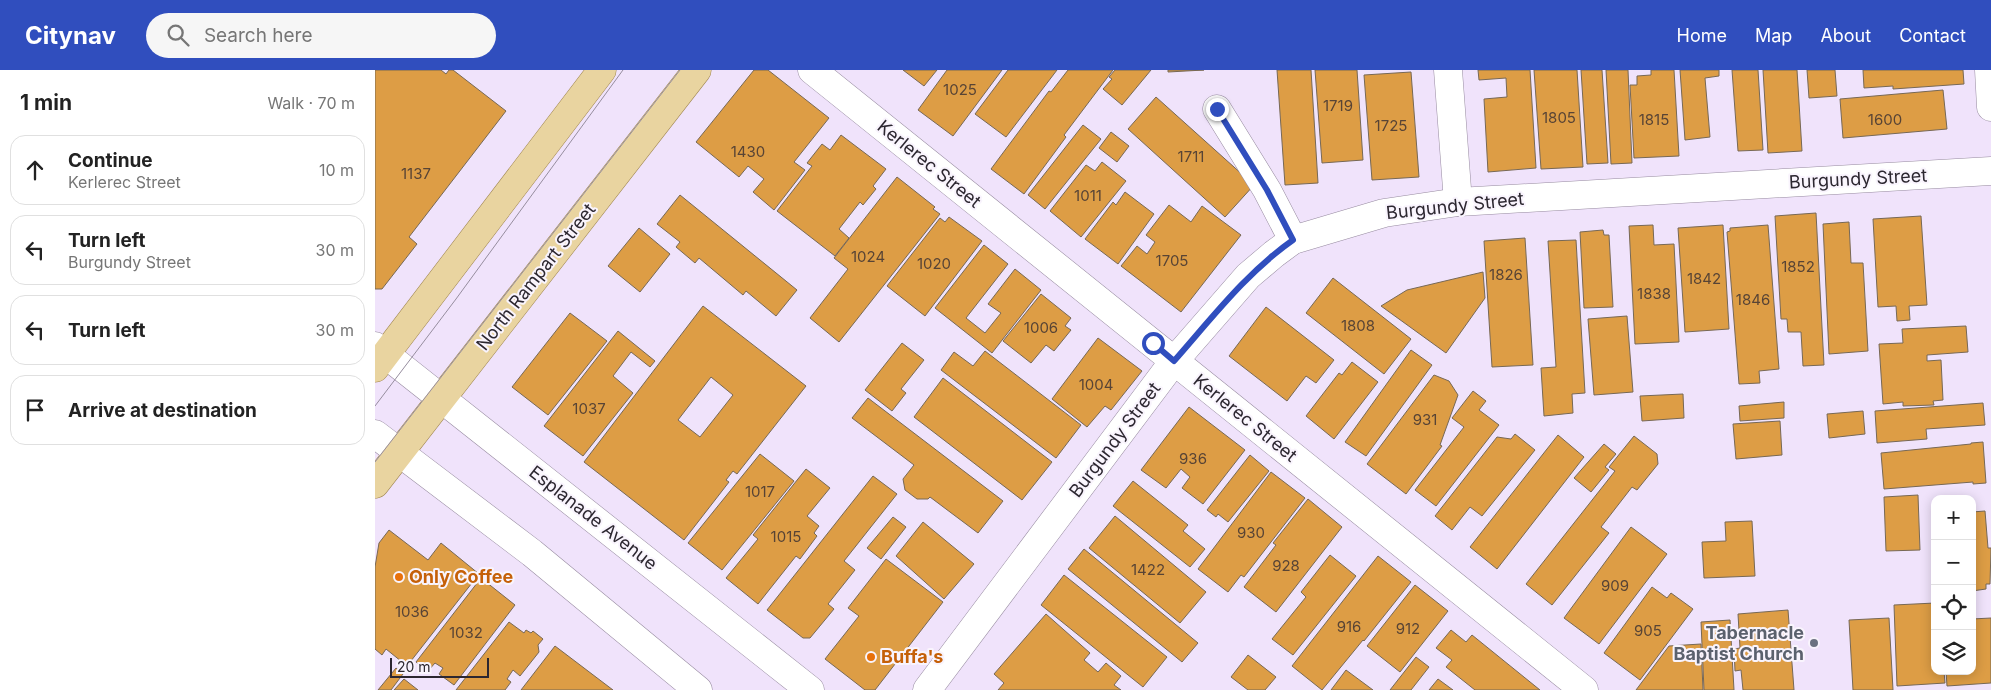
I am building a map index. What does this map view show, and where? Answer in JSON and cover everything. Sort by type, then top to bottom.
[{"type":"main road","points":[[379,356],[602,70]]},
{"type":"main road","name":"North Rampart Street","points":[[375,484],[697,70]]},
{"type":"street","name":"Kerlerec Street","points":[[812,70],[1584,690]]},
{"type":"street","points":[[1448,70],[1459,202]]},
{"type":"street","points":[[1989,70],[1991,107]]},
{"type":"street","points":[[1217,109],[1267,190],[1293,240]]},
{"type":"street","name":"Burgundy Street","points":[[927,690],[1174,361],[1248,276],[1293,240],[1384,213],[1459,202],[1991,171]]},
{"type":"street","name":"Esplanade Avenue","points":[[379,356],[442,398],[810,690]]},
{"type":"street","points":[[375,434],[532,553],[698,690]]},
{"type":"building","points":[[375,70],[441,70],[446,74],[449,70],[453,70],[506,111],[409,237],[417,244],[382,289],[375,289]]},
{"type":"building","points":[[754,70],[768,70],[829,118],[794,162],[805,170],[774,210],[753,192],[764,179],[748,166],[739,177],[696,142]]},
{"type":"building","points":[[903,70],[937,70],[924,86]]},
{"type":"building","points":[[947,70],[1002,70],[953,136],[918,110]]},
{"type":"building","points":[[1008,70],[1057,70],[1006,137],[975,114]]},
{"type":"building","points":[[1068,70],[1113,70],[1064,135],[1066,137],[1024,194],[991,169],[1049,91],[1051,92]]},
{"type":"building","points":[[1115,70],[1151,70],[1122,105],[1103,89],[1112,79],[1109,77]]},
{"type":"building","points":[[1168,70],[1204,70],[1168,72]]},
{"type":"building","points":[[1277,70],[1311,70],[1318,183],[1285,185]]},
{"type":"building","points":[[1315,70],[1357,70],[1363,160],[1322,163]]},
{"type":"building","points":[[1478,70],[1530,70],[1536,168],[1488,172],[1484,99],[1507,97],[1506,78],[1479,80]]},
{"type":"building","points":[[1534,70],[1577,70],[1583,167],[1541,169]]},
{"type":"building","points":[[1581,70],[1602,70],[1608,163],[1587,164]]},
{"type":"building","points":[[1606,70],[1628,70],[1632,163],[1611,164]]},
{"type":"building","points":[[1651,70],[1674,70],[1679,156],[1634,158],[1630,85],[1637,85],[1637,76],[1651,75]]},
{"type":"building","points":[[1680,70],[1719,70],[1719,76],[1705,78],[1710,137],[1685,140]]},
{"type":"building","points":[[1732,70],[1758,70],[1763,150],[1738,151]]},
{"type":"building","points":[[1763,70],[1797,70],[1802,151],[1768,153]]},
{"type":"building","points":[[1807,70],[1835,70],[1837,96],[1809,98]]},
{"type":"building","points":[[1863,70],[1963,70],[1964,84],[1893,89],[1893,86],[1864,88]]},
{"type":"building","points":[[1411,72],[1419,177],[1372,180],[1364,75]]},
{"type":"building","points":[[1943,90],[1947,129],[1843,138],[1840,99]]},
{"type":"building","points":[[1156,97],[1254,185],[1225,217],[1128,129]]},
{"type":"building","points":[[1083,125],[1101,139],[1045,209],[1028,195]]},
{"type":"building","points":[[1111,132],[1129,146],[1117,162],[1099,148]]},
{"type":"building","points":[[841,135],[886,169],[873,186],[876,189],[863,205],[860,202],[839,229],[849,238],[835,256],[777,211],[812,166],[807,163],[822,144],[830,150]]},
{"type":"building","points":[[1102,162],[1126,181],[1081,237],[1050,211],[1086,165],[1095,171]]},
{"type":"building","points":[[897,177],[935,207],[933,209],[940,214],[839,342],[810,318],[848,269],[834,258]]},
{"type":"building","points":[[1125,192],[1154,214],[1118,264],[1085,239],[1113,202],[1116,205]]},
{"type":"building","points":[[680,195],[797,290],[776,316],[746,291],[743,295],[699,258],[695,263],[676,247],[680,242],[657,224]]},
{"type":"building","points":[[1169,205],[1191,222],[1202,206],[1241,235],[1181,312],[1121,266],[1137,246],[1147,254],[1155,242],[1146,235]]},
{"type":"building","points":[[1816,213],[1824,365],[1803,366],[1801,332],[1788,332],[1787,319],[1781,319],[1775,216]]},
{"type":"building","points":[[1921,216],[1927,305],[1909,306],[1910,320],[1897,321],[1896,306],[1878,307],[1873,219]]},
{"type":"building","points":[[949,217],[982,241],[925,316],[887,286],[940,218],[945,222]]},
{"type":"building","points":[[1849,222],[1851,263],[1863,263],[1868,351],[1829,354],[1823,224]]},
{"type":"building","points":[[1653,225],[1654,245],[1674,244],[1679,342],[1635,344],[1629,226]]},
{"type":"building","points":[[1723,225],[1729,329],[1685,332],[1678,228]]},
{"type":"building","points":[[1768,225],[1779,369],[1759,371],[1760,383],[1739,384],[1727,232],[1730,231],[1730,228]]},
{"type":"building","points":[[639,228],[670,254],[640,292],[608,266]]},
{"type":"building","points":[[1603,230],[1604,235],[1609,235],[1613,307],[1584,308],[1580,232]]},
{"type":"building","points":[[1525,238],[1533,365],[1492,367],[1484,241]]},
{"type":"building","points":[[1576,240],[1585,393],[1572,394],[1573,413],[1544,416],[1541,368],[1556,367],[1548,241]]},
{"type":"building","points":[[984,245],[1008,264],[966,318],[985,333],[1001,313],[988,304],[1015,269],[1041,290],[992,353],[935,308]]},
{"type":"building","points":[[1483,272],[1485,298],[1446,353],[1381,306],[1407,290]]},
{"type":"building","points":[[1333,278],[1411,339],[1384,374],[1306,313]]},
{"type":"building","points":[[1041,294],[1071,318],[1065,326],[1071,330],[1054,351],[1046,345],[1031,363],[1003,341]]},
{"type":"building","points":[[703,306],[806,386],[737,474],[733,471],[726,480],[729,482],[684,540],[584,462]],"holes":[[[711,377],[733,395],[700,437],[678,420]]]},
{"type":"building","points":[[1266,307],[1334,360],[1316,383],[1306,376],[1287,401],[1229,356]]},
{"type":"building","points":[[570,313],[607,341],[548,415],[512,387]]},
{"type":"building","points":[[1627,316],[1633,392],[1594,395],[1588,319]]},
{"type":"building","points":[[1966,326],[1968,352],[1927,355],[1927,361],[1941,360],[1943,400],[1933,401],[1934,405],[1903,406],[1903,402],[1883,404],[1879,344],[1903,343],[1902,329]]},
{"type":"building","points":[[618,331],[655,361],[650,367],[631,352],[613,376],[633,393],[583,456],[544,426]]},
{"type":"building","points":[[1098,338],[1142,371],[1111,410],[1105,406],[1087,427],[1052,399]]},
{"type":"building","points":[[902,343],[924,360],[901,389],[906,393],[892,411],[865,390]]},
{"type":"building","points":[[1411,350],[1432,365],[1366,456],[1345,442]]},
{"type":"building","points":[[985,351],[1081,425],[1056,458],[941,370],[954,352],[973,366]]},
{"type":"building","points":[[1352,362],[1378,382],[1334,439],[1306,416],[1339,373],[1342,375]]},
{"type":"building","points":[[1434,375],[1449,381],[1458,395],[1440,445],[1442,446],[1406,494],[1367,464]]},
{"type":"building","points":[[943,378],[1052,462],[1022,500],[914,417]]},
{"type":"building","points":[[1473,391],[1486,401],[1479,410],[1499,425],[1436,506],[1415,490],[1464,427],[1452,418]]},
{"type":"building","points":[[1683,394],[1684,418],[1642,421],[1640,396]]},
{"type":"building","points":[[868,398],[1003,501],[978,533],[930,497],[928,499],[917,499],[905,490],[903,479],[914,465],[852,418]]},
{"type":"building","points":[[1784,402],[1784,418],[1740,421],[1739,406]]},
{"type":"building","points":[[1983,403],[1985,425],[1926,429],[1927,439],[1877,443],[1875,411]]},
{"type":"building","points":[[1189,407],[1245,450],[1203,504],[1182,488],[1190,477],[1181,469],[1166,488],[1141,470]]},
{"type":"building","points":[[1863,411],[1865,434],[1829,438],[1827,414]]},
{"type":"building","points":[[1780,421],[1782,455],[1736,459],[1733,424]]},
{"type":"building","points":[[1515,434],[1535,450],[1482,516],[1470,507],[1452,530],[1435,516],[1497,437],[1511,439]]},
{"type":"building","points":[[1558,435],[1584,457],[1497,569],[1470,547]]},
{"type":"building","points":[[1634,436],[1657,454],[1658,464],[1637,490],[1632,487],[1601,527],[1609,533],[1552,605],[1526,584],[1615,471],[1609,467]]},
{"type":"building","points":[[1983,442],[1986,483],[1973,484],[1973,482],[1884,489],[1881,453]]},
{"type":"building","points":[[1604,444],[1616,454],[1605,467],[1609,470],[1591,492],[1574,478]]},
{"type":"building","points":[[760,454],[794,481],[722,570],[688,543]]},
{"type":"building","points":[[1250,455],[1269,471],[1228,522],[1218,514],[1216,517],[1207,510]]},
{"type":"building","points":[[806,469],[830,488],[807,516],[819,526],[814,533],[817,536],[800,559],[796,556],[758,604],[726,578],[758,539],[753,535]]},
{"type":"building","points":[[1271,472],[1305,498],[1244,577],[1241,575],[1228,592],[1198,569]]},
{"type":"building","points":[[873,476],[897,494],[844,561],[855,570],[828,604],[834,609],[810,638],[803,638],[767,610]]},
{"type":"building","points":[[1133,481],[1188,525],[1183,531],[1205,549],[1190,567],[1113,506]]},
{"type":"building","points":[[1918,495],[1920,550],[1886,551],[1884,497]]},
{"type":"building","points":[[1308,499],[1342,527],[1276,612],[1244,587],[1276,545],[1273,543]]},
{"type":"building","points":[[1985,511],[1988,548],[1991,548],[1990,584],[1986,584],[1986,589],[1976,590],[1976,540],[1976,512]]},
{"type":"building","points":[[1115,516],[1206,592],[1180,623],[1089,548]]},
{"type":"building","points":[[893,517],[906,527],[881,559],[867,548]]},
{"type":"building","points":[[1752,521],[1755,576],[1704,578],[1702,542],[1726,541],[1725,522]]},
{"type":"building","points":[[923,522],[974,564],[944,599],[896,556]]},
{"type":"building","points":[[1631,527],[1667,554],[1599,644],[1564,618]]},
{"type":"building","points":[[389,530],[428,560],[441,543],[479,574],[407,666],[386,649],[382,655],[375,649],[375,567],[379,543]]},
{"type":"building","points":[[1084,549],[1198,643],[1182,662],[1068,569]]},
{"type":"building","points":[[1330,555],[1356,576],[1293,655],[1272,639],[1306,597],[1301,592]]},
{"type":"building","points":[[1378,556],[1411,582],[1322,690],[1292,666]]},
{"type":"building","points":[[886,559],[943,602],[875,690],[865,690],[825,659],[859,616],[848,608]]},
{"type":"building","points":[[1064,575],[1167,657],[1143,687],[1041,605]]},
{"type":"building","points":[[481,578],[515,605],[454,685],[439,674],[443,668],[435,663],[428,671],[416,662]]},
{"type":"building","points":[[1415,585],[1448,611],[1400,672],[1367,646]]},
{"type":"building","points":[[1652,587],[1667,598],[1671,593],[1693,609],[1640,680],[1604,653]]},
{"type":"building","points":[[1931,603],[1931,675],[1944,675],[1945,683],[1897,686],[1894,605]]},
{"type":"building","points":[[1788,610],[1794,690],[1743,690],[1741,670],[1735,671],[1734,649],[1740,648],[1738,614]]},
{"type":"building","points":[[1046,614],[1090,653],[1084,660],[1098,672],[1106,663],[1121,676],[1114,685],[1121,690],[998,690],[1004,683],[994,674]]},
{"type":"building","points":[[1889,618],[1893,690],[1853,690],[1849,620]]},
{"type":"building","points":[[1991,618],[1991,683],[1947,686],[1946,675],[1976,675],[1976,619]]},
{"type":"building","points":[[1730,620],[1734,690],[1704,690],[1701,622]]},
{"type":"building","points":[[509,622],[524,633],[526,630],[531,633],[533,631],[543,639],[538,645],[539,652],[520,676],[513,670],[507,679],[511,682],[505,690],[456,690]]},
{"type":"building","points":[[1451,630],[1466,642],[1472,635],[1540,690],[1475,690],[1446,667],[1452,660],[1436,648]]},
{"type":"building","points":[[1701,644],[1703,690],[1636,690],[1669,646]]},
{"type":"building","points":[[555,646],[613,690],[521,690]]},
{"type":"building","points":[[1248,655],[1276,677],[1265,690],[1248,690],[1231,677]]},
{"type":"building","points":[[1416,657],[1429,667],[1411,690],[1390,690]]},
{"type":"building","points":[[396,668],[403,674],[391,690],[378,690]]},
{"type":"building","points":[[1346,670],[1373,690],[1331,690]]},
{"type":"building","points":[[404,679],[418,690],[394,690]]},
{"type":"building","points":[[1438,679],[1453,690],[1429,690]]},
{"type":"tram line","points":[[375,406],[456,299],[623,70]]},
{"type":"tram line","points":[[375,462],[680,70]]},
{"type":"place","name":"Only Coffee","points":[[399,577]]},
{"type":"place","name":"Tabernacle Baptist Church","points":[[1814,643]]},
{"type":"place","name":"Buffa's","points":[[871,657]]},
{"type":"route","points":[[1153,343],[1174,361],[1248,276],[1293,240],[1267,190],[1217,109]]}]
